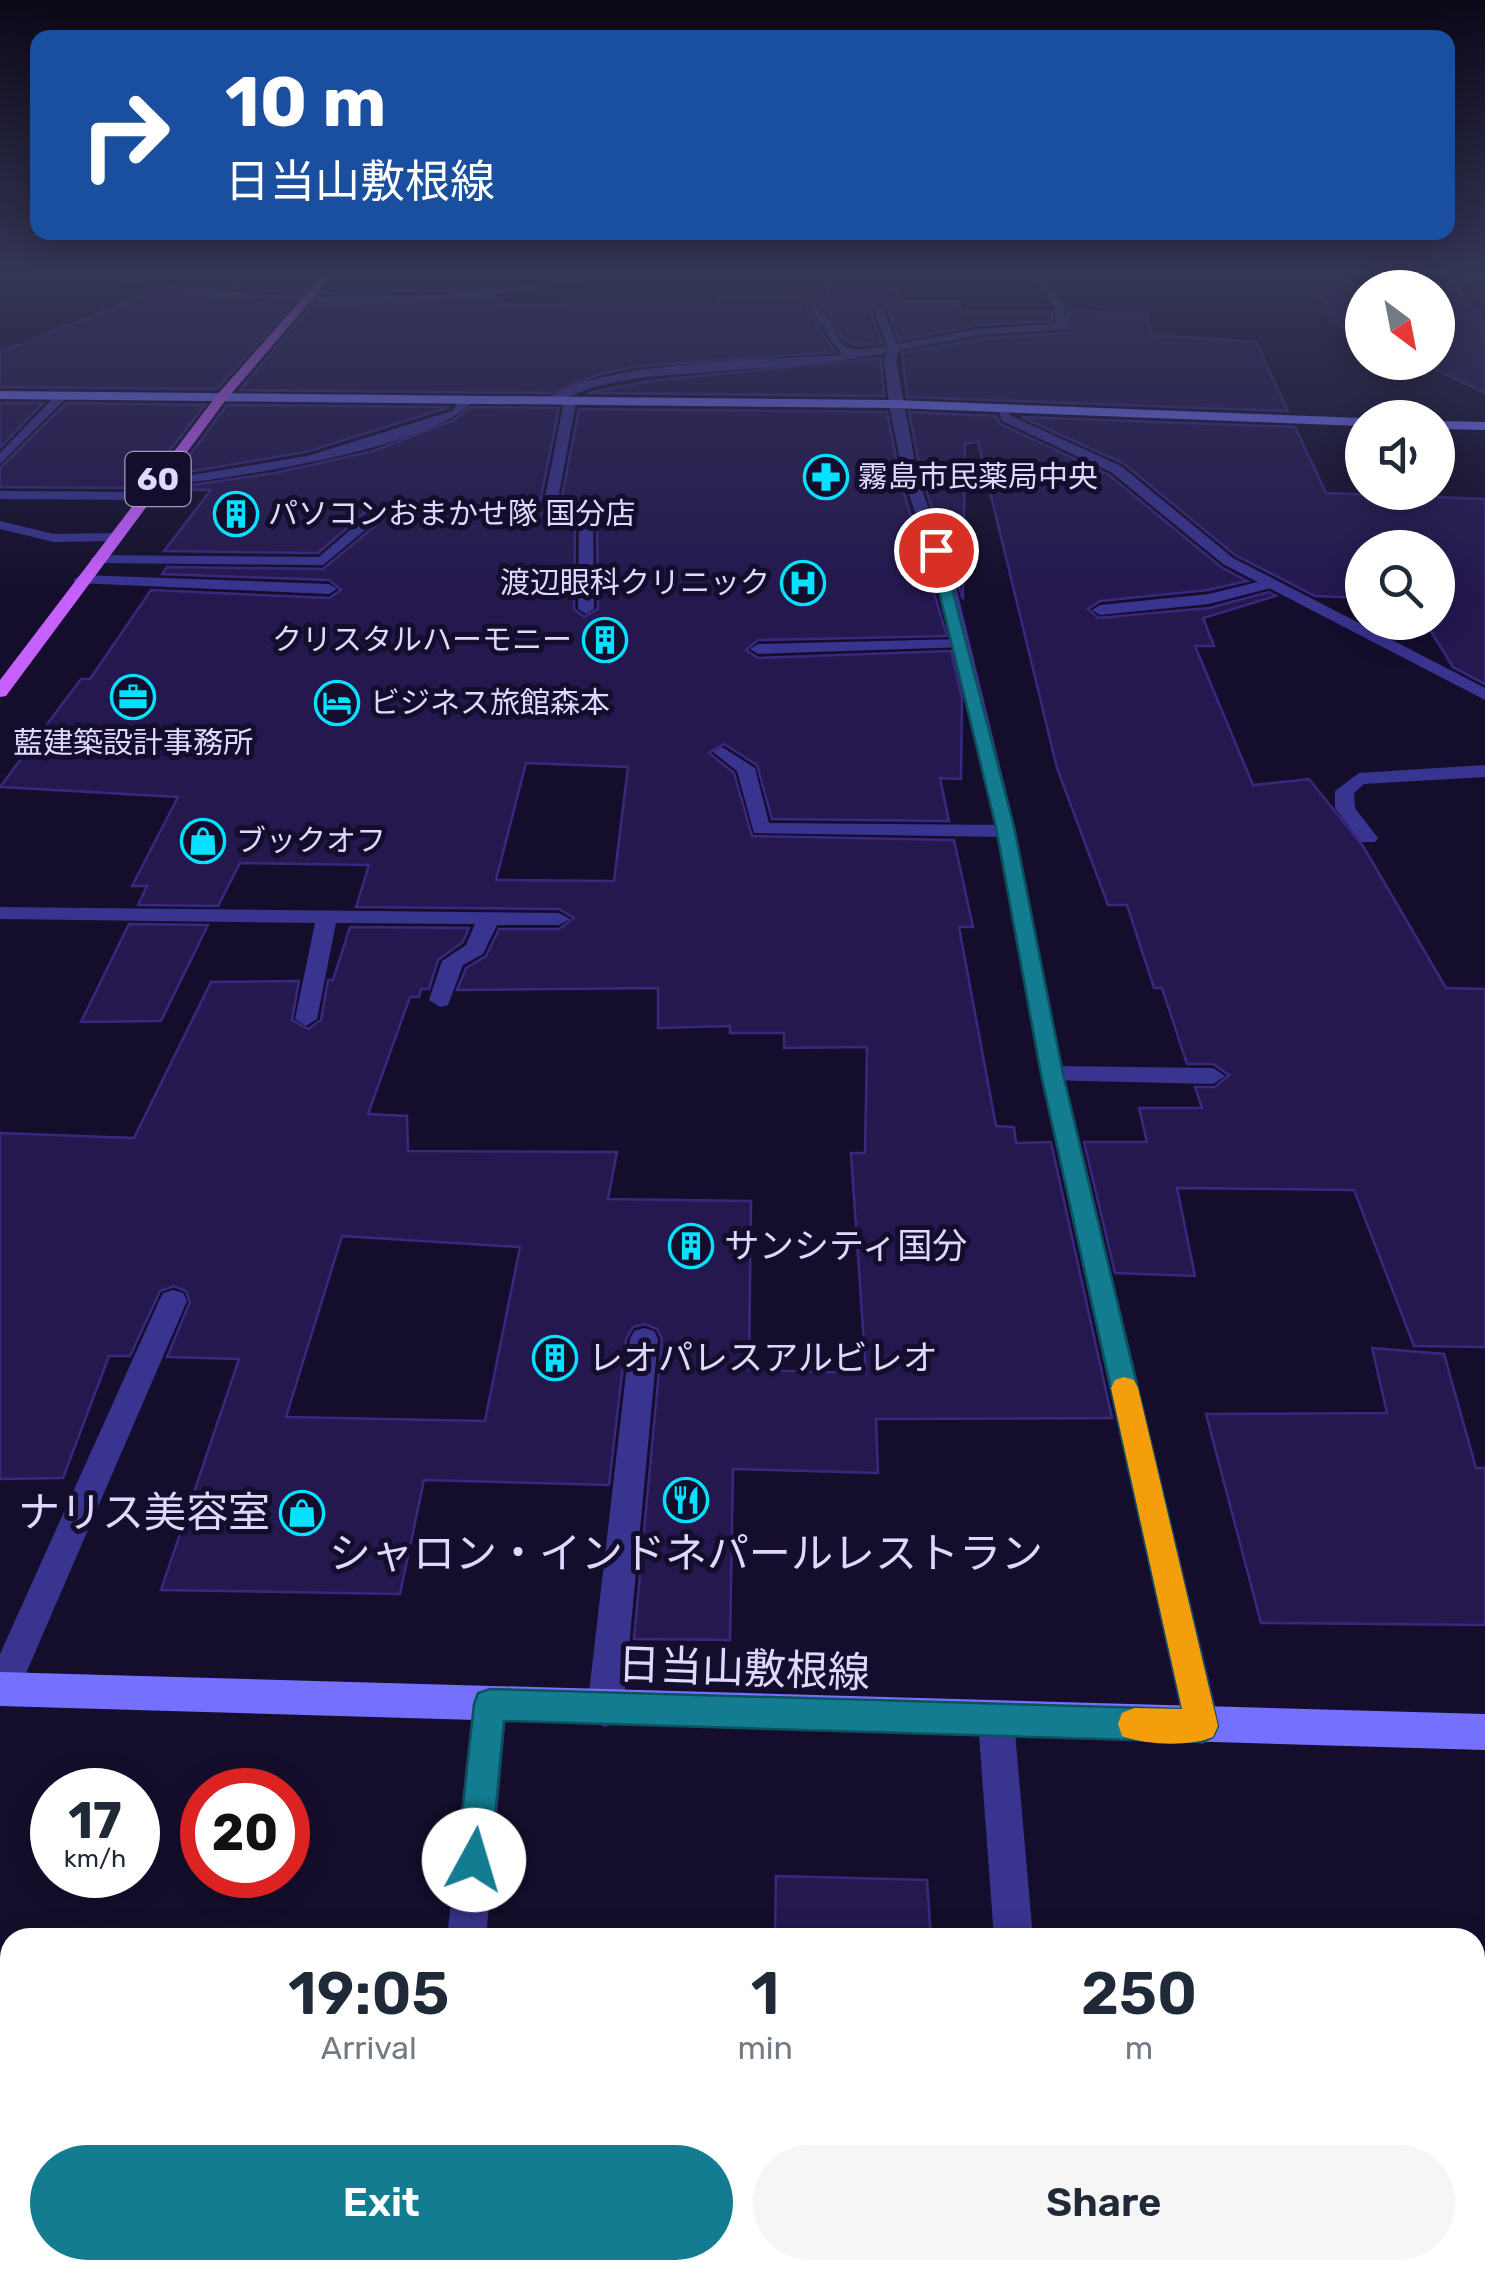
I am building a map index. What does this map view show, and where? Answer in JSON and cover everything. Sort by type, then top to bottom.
[{"type":"main road","name":"60","points":[[0,692],[80,580],[235,382]]},
{"type":"street","points":[[549,402],[571,389],[600,382]]},
{"type":"street","points":[[893,382],[911,479],[948,586],[1005,830],[1052,1074],[1202,1726]]},
{"type":"street","points":[[0,396],[895,404],[1345,421]]},
{"type":"street","points":[[0,460],[62,396]]},
{"type":"street","points":[[156,482],[216,479],[316,461],[456,414],[466,401]]},
{"type":"street","points":[[570,402],[549,513],[586,520],[586,609]]},
{"type":"street","points":[[1000,407],[1006,418],[1116,470],[1228,561],[1485,695]]},
{"type":"street","points":[[1455,425],[1485,426]]},
{"type":"street","points":[[0,495],[146,496]]},
{"type":"street","points":[[97,559],[323,561],[375,516]]},
{"type":"street","points":[[0,525],[54,538],[113,537]]},
{"type":"street","points":[[80,580],[329,589]]},
{"type":"street","points":[[1100,610],[1209,599],[1270,584]]},
{"type":"street","points":[[758,649],[960,644]]},
{"type":"street","points":[[722,752],[746,768],[761,829],[1005,830]]},
{"type":"street","points":[[1368,838],[1345,808],[1344,791],[1359,779],[1485,771]]},
{"type":"street","points":[[0,912],[559,919]]},
{"type":"street","points":[[306,1019],[327,915]]},
{"type":"street","points":[[440,1000],[453,961],[475,949],[489,918]]},
{"type":"street","points":[[1052,1074],[1213,1076]]},
{"type":"street","points":[[1,1689],[173,1301]]},
{"type":"street","points":[[605,1710],[644,1339]]},
{"type":"street","name":"日当山敷根線","points":[[1,1689],[605,1710],[1485,1732]]},
{"type":"street","points":[[467,1928],[490,1704]]},
{"type":"street","points":[[996,1721],[1013,1928]]},
{"type":"building","points":[[0,382],[223,382],[217,389],[0,387]]},
{"type":"building","points":[[247,382],[579,382],[552,393],[240,390]]},
{"type":"building","points":[[643,382],[883,382],[884,396],[588,393]]},
{"type":"building","points":[[905,382],[1275,382],[1288,411],[907,397]]},
{"type":"building","points":[[1463,382],[1485,382],[1485,393]]},
{"type":"building","points":[[0,403],[43,403],[0,448]]},
{"type":"building","points":[[66,403],[205,405],[141,488],[0,487],[0,468]]},
{"type":"building","points":[[227,405],[450,407],[306,452],[176,474]]},
{"type":"building","points":[[470,407],[559,408],[538,512],[575,527],[574,609],[584,617],[598,609],[597,521],[560,507],[579,409],[887,412],[900,480],[947,636],[758,640],[746,650],[758,658],[951,651],[962,698],[961,779],[940,778],[949,821],[772,819],[757,765],[724,744],[709,753],[734,773],[752,836],[954,840],[973,927],[959,927],[996,1126],[1014,1127],[1016,1143],[1051,1142],[1112,1418],[876,1419],[878,1473],[733,1469],[730,1640],[634,1639],[662,1339],[657,1329],[645,1324],[633,1327],[626,1339],[609,1485],[424,1480],[400,1594],[161,1590],[239,1359],[167,1357],[190,1302],[186,1291],[174,1286],[160,1291],[130,1356],[109,1356],[63,1478],[0,1479],[0,1133],[134,1138],[211,982],[299,981],[292,1020],[308,1029],[321,1020],[328,980],[333,980],[350,927],[469,928],[463,942],[438,960],[429,989],[421,989],[419,997],[410,997],[368,1114],[407,1116],[408,1151],[617,1152],[608,1199],[751,1201],[749,1370],[866,1373],[851,1153],[865,1153],[867,1047],[784,1048],[784,1033],[730,1033],[730,1026],[658,1028],[658,988],[457,990],[466,968],[486,956],[499,929],[559,929],[574,918],[559,909],[356,907],[369,865],[240,863],[218,906],[138,905],[147,886],[132,886],[178,797],[0,787],[81,679],[90,679],[151,590],[329,598],[341,590],[329,580],[162,574],[167,567],[323,569],[386,517],[368,510],[318,553],[164,551],[211,490],[164,489],[275,473],[374,451],[452,421]],"holes":[[[526,763],[628,767],[614,881],[496,880]],[[342,1236],[520,1247],[485,1421],[286,1417]]]},
{"type":"building","points":[[909,412],[996,416],[1000,424],[1109,475],[1221,567],[1247,581],[1208,590],[1100,601],[1088,609],[1098,618],[1209,608],[1269,592],[1276,596],[1203,618],[1214,646],[1195,646],[1253,785],[1309,779],[1363,846],[1446,988],[1485,989],[1485,1347],[1414,1346],[1354,1190],[1177,1188],[1195,1276],[1115,1273],[1084,1142],[1147,1142],[1139,1108],[1202,1108],[1195,1087],[1215,1087],[1229,1075],[1213,1064],[1187,1064],[1162,988],[1154,988],[1127,905],[1108,905],[1057,768],[978,442],[965,444],[963,599],[922,478]]},
{"type":"building","points":[[1021,417],[1295,427],[1326,493],[1345,494],[1345,510],[1455,510],[1455,498],[1485,499],[1485,684],[1453,667],[1436,640],[1455,640],[1455,530],[1345,530],[1345,597],[1315,596],[1235,555],[1123,463]]},
{"type":"building","points":[[129,924],[208,925],[161,1021],[81,1022]]},
{"type":"building","points":[[1372,1348],[1444,1354],[1476,1468],[1485,1468],[1485,1625],[1261,1623],[1206,1414],[1387,1413]]},
{"type":"building","points":[[776,1876],[927,1880],[930,1928],[775,1928]]},
{"type":"slow traffic","points":[[1124,1388],[1202,1726],[1134,1724]]},
{"type":"place","name":"霧島市民薬局中央","points":[[826,477]]},
{"type":"place","name":"パソコンおまかせ隊 国分店","points":[[236,514]]},
{"type":"place","name":"渡辺眼科クリニック","points":[[803,583]]},
{"type":"place","name":"クリスタルハーモニー","points":[[605,640]]},
{"type":"place","name":"藍建築設計事務所","points":[[133,697]]},
{"type":"place","name":"ビジネス旅館森本","points":[[337,703]]},
{"type":"place","name":"ブックオフ","points":[[203,841]]},
{"type":"place","name":"サンシティ国分","points":[[691,1246]]},
{"type":"place","name":"レオパレスアルビレオ","points":[[555,1358]]},
{"type":"place","name":"シャロン・インドネパールレストラン","points":[[686,1500]]},
{"type":"place","name":"ナリス美容室","points":[[302,1513]]},
{"type":"route","points":[[474,1860],[490,1704],[1202,1726],[1052,1074],[1005,827],[936,550]]}]
